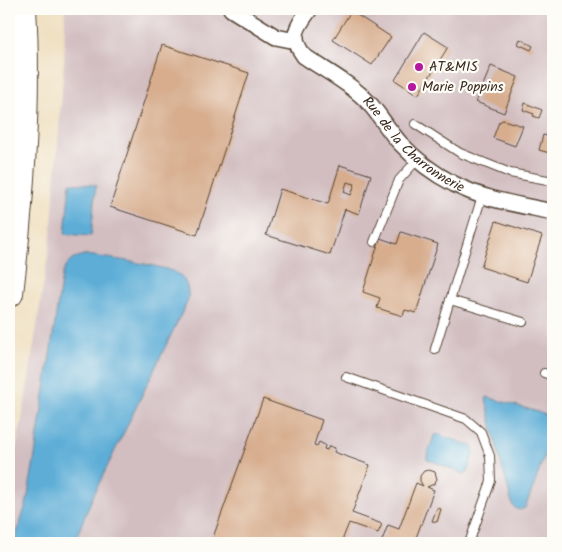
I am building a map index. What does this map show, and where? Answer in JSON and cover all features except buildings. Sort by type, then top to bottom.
[{"type":"highway","points":[[9,293],[22,156],[24,15]]},
{"type":"street","points":[[231,9],[276,36],[296,41],[299,25],[310,9]]},
{"type":"street","name":"Rue de la Charronnerie","points":[[296,41],[298,48],[304,56],[354,90],[370,104],[399,142],[417,160],[435,173],[455,185],[482,196],[552,209]]},
{"type":"lane","points":[[414,124],[460,153],[510,173],[553,181]]},
{"type":"lane","points":[[374,242],[399,180],[417,160]]},
{"type":"lane","points":[[435,348],[482,196]]},
{"type":"lane","points":[[450,300],[523,322]]},
{"type":"lane","points":[[544,373],[553,376]]},
{"type":"lane","points":[[346,377],[466,420],[481,432],[490,456],[491,481],[469,543]]},
{"type":"shaded area","points":[[65,9],[553,9],[553,543],[9,543],[9,482],[22,420],[51,237],[64,63]]},
{"type":"water","points":[[70,183],[96,185],[91,236],[65,234]]},
{"type":"water","points":[[86,255],[150,265],[173,271],[180,275],[186,284],[188,300],[93,496],[74,543],[14,543],[27,501],[62,275],[71,261]]},
{"type":"water","points":[[487,397],[553,418],[553,430],[536,480],[525,508],[522,509],[518,510],[514,507],[510,498]]},
{"type":"water","points":[[437,434],[472,446],[474,453],[467,473],[464,474],[427,459],[434,436]]},
{"type":"place","name":"AT&MIS","points":[[419,67]]},
{"type":"place","name":"Marie Poppins","points":[[412,87]]}]
